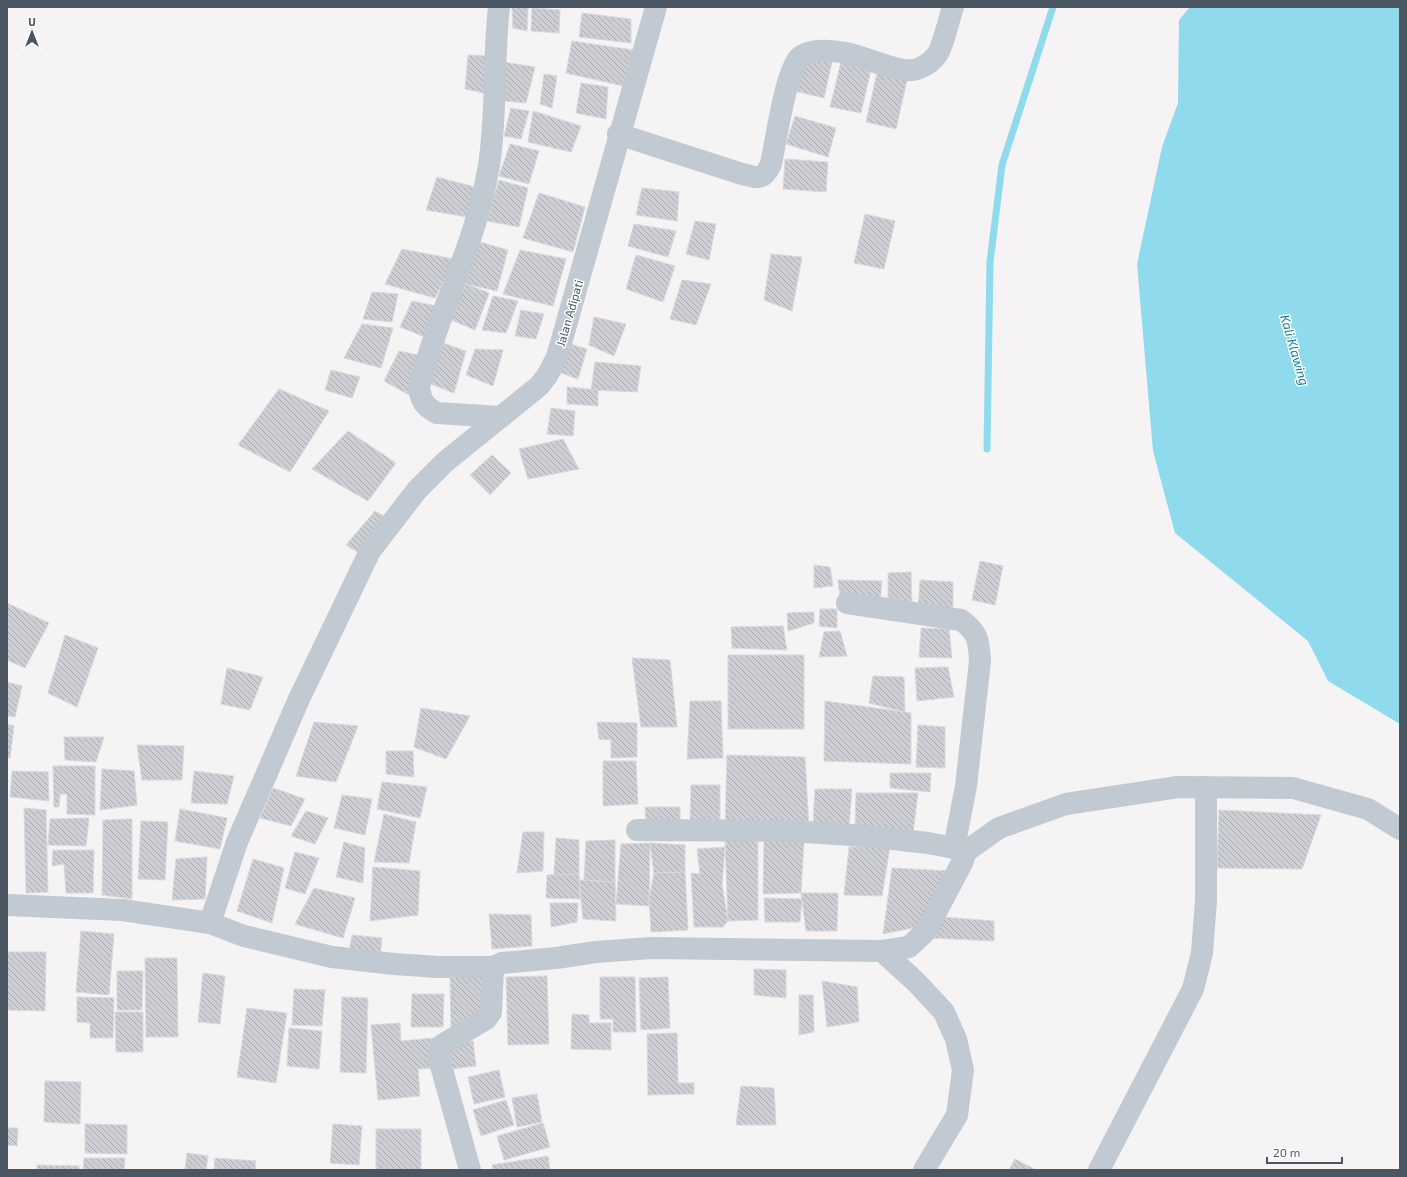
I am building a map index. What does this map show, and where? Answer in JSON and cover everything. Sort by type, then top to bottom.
[{"type":"street","points":[[499,7],[489,164],[475,220],[419,388],[421,400],[427,408],[437,413],[502,417]]},
{"type":"street","name":"Jalan Adipati","points":[[210,923],[236,842],[322,651],[370,551],[417,490],[445,462],[539,386],[547,376],[557,357],[618,134],[656,7]]},
{"type":"street","points":[[618,134],[742,174],[756,178],[761,177],[765,175],[771,164],[788,84],[798,59],[808,52],[828,50],[844,52],[905,70],[917,69],[929,63],[938,55],[953,7]]},
{"type":"street","points":[[7,905],[122,910],[210,923],[244,936],[332,957],[394,964],[493,967],[502,963],[556,958],[596,952],[651,948],[882,951],[909,947],[926,931],[963,861],[960,850],[980,661],[979,640],[970,626],[961,620],[847,603]]},
{"type":"street","points":[[637,830],[790,831],[866,836],[960,850],[999,828],[1066,804],[1178,787],[1293,788],[1368,808],[1400,829]]},
{"type":"street","points":[[1099,1170],[1193,989],[1202,953],[1205,908],[1206,787]]},
{"type":"street","points":[[882,951],[916,982],[944,1012],[956,1039],[963,1070],[957,1115],[924,1170]]},
{"type":"street","points":[[470,1170],[438,1055],[442,1045],[486,1019],[491,1012],[493,967]]},
{"type":"water","name":"Kali Klawing","points":[[1190,7],[1400,7],[1400,724],[1328,681],[1308,641],[1175,533],[1153,451],[1137,264],[1162,147],[1178,103],[1179,20]]},
{"type":"building","points":[[512,7],[528,7],[527,31],[513,28]]},
{"type":"building","points":[[532,8],[560,10],[559,33],[531,31]]},
{"type":"building","points":[[582,13],[631,19],[631,43],[579,37]]},
{"type":"building","points":[[572,41],[633,50],[623,86],[566,73]]},
{"type":"building","points":[[805,43],[835,49],[824,98],[794,91]]},
{"type":"building","points":[[468,55],[490,56],[489,94],[465,89]]},
{"type":"building","points":[[842,58],[872,65],[861,113],[830,107]]},
{"type":"building","points":[[503,62],[535,67],[526,103],[494,100]]},
{"type":"building","points":[[877,73],[907,80],[896,129],[866,122]]},
{"type":"building","points":[[544,74],[557,76],[552,108],[540,104]]},
{"type":"building","points":[[581,83],[608,87],[606,119],[576,113]]},
{"type":"building","points":[[511,108],[529,111],[521,139],[504,136]]},
{"type":"building","points":[[533,111],[581,126],[571,152],[528,142]]},
{"type":"building","points":[[795,116],[836,128],[828,157],[786,144]]},
{"type":"building","points":[[510,144],[539,151],[529,184],[499,176]]},
{"type":"building","points":[[785,159],[828,162],[826,192],[783,189]]},
{"type":"building","points":[[437,177],[475,187],[467,217],[426,210]]},
{"type":"building","points":[[499,180],[528,188],[519,227],[487,221]]},
{"type":"building","points":[[642,188],[679,192],[677,221],[636,215]]},
{"type":"building","points":[[539,193],[585,207],[573,252],[523,238]]},
{"type":"building","points":[[865,214],[895,221],[884,269],[854,263]]},
{"type":"building","points":[[695,221],[716,224],[709,260],[686,254]]},
{"type":"building","points":[[634,224],[676,231],[668,257],[628,246]]},
{"type":"building","points":[[476,241],[508,250],[497,291],[466,284]]},
{"type":"building","points":[[402,249],[454,259],[435,298],[385,284]]},
{"type":"building","points":[[520,250],[566,259],[553,306],[503,294]]},
{"type":"building","points":[[771,254],[802,257],[792,311],[764,300]]},
{"type":"building","points":[[636,255],[675,266],[663,302],[626,289]]},
{"type":"building","points":[[682,280],[711,284],[696,325],[670,319]]},
{"type":"building","points":[[466,284],[489,293],[475,330],[449,319]]},
{"type":"building","points":[[372,292],[398,294],[392,322],[363,319]]},
{"type":"building","points":[[493,296],[518,301],[506,333],[482,330]]},
{"type":"building","points":[[412,301],[441,307],[430,339],[400,327]]},
{"type":"building","points":[[521,310],[544,314],[536,339],[515,336]]},
{"type":"building","points":[[594,317],[626,324],[614,356],[589,345]]},
{"type":"building","points":[[362,324],[393,328],[381,368],[344,358]]},
{"type":"building","points":[[443,343],[466,351],[454,393],[428,383]]},
{"type":"building","points":[[570,344],[587,349],[578,379],[561,373]]},
{"type":"building","points":[[475,349],[503,350],[493,386],[466,375]]},
{"type":"building","points":[[399,351],[423,356],[411,396],[384,381]]},
{"type":"building","points":[[595,362],[641,366],[637,392],[591,390]]},
{"type":"building","points":[[331,370],[360,377],[352,398],[325,390]]},
{"type":"building","points":[[567,387],[598,390],[598,406],[567,404]]},
{"type":"building","points":[[279,389],[329,411],[290,472],[238,445]]},
{"type":"building","points":[[551,408],[575,411],[573,436],[547,434]]},
{"type":"building","points":[[348,431],[396,463],[368,501],[312,469]]},
{"type":"building","points":[[563,439],[579,469],[528,479],[519,449]]},
{"type":"building","points":[[492,455],[511,473],[490,495],[470,475]]},
{"type":"building","points":[[375,511],[387,518],[361,554],[346,545]]},
{"type":"building","points":[[980,561],[1003,566],[995,605],[972,600]]},
{"type":"building","points":[[814,565],[830,567],[833,586],[814,588]]},
{"type":"building","points":[[911,572],[912,608],[888,605],[888,573]]},
{"type":"building","points":[[838,580],[882,581],[880,604],[840,599]]},
{"type":"building","points":[[920,580],[953,582],[953,612],[918,610]]},
{"type":"building","points":[[7,603],[49,623],[25,668],[7,660]]},
{"type":"building","points":[[820,609],[837,609],[837,628],[819,626]]},
{"type":"building","points":[[814,612],[814,623],[788,631],[787,613]]},
{"type":"building","points":[[783,626],[787,650],[732,648],[731,627]]},
{"type":"building","points":[[921,628],[949,629],[952,658],[919,657]]},
{"type":"building","points":[[840,631],[847,656],[819,657],[824,632]]},
{"type":"building","points":[[65,635],[98,648],[77,707],[48,693]]},
{"type":"building","points":[[728,655],[804,655],[804,729],[728,729]]},
{"type":"building","points":[[632,658],[670,660],[677,727],[641,727]]},
{"type":"building","points":[[948,667],[954,697],[917,701],[915,668]]},
{"type":"building","points":[[227,668],[263,677],[250,710],[221,704]]},
{"type":"building","points":[[873,676],[904,677],[905,712],[869,703]]},
{"type":"building","points":[[7,682],[22,686],[15,717],[7,716]]},
{"type":"building","points":[[690,701],[721,701],[723,758],[687,759]]},
{"type":"building","points":[[825,701],[911,713],[911,764],[824,761]]},
{"type":"building","points":[[421,708],[470,716],[446,759],[414,747]]},
{"type":"building","points":[[314,722],[358,726],[336,782],[296,776]]},
{"type":"building","points":[[597,722],[637,723],[637,757],[611,758],[611,740],[599,739]]},
{"type":"building","points":[[7,724],[14,726],[10,758],[7,758]]},
{"type":"building","points":[[918,725],[945,727],[945,768],[916,767]]},
{"type":"building","points":[[64,737],[104,737],[96,762],[65,760]]},
{"type":"building","points":[[137,745],[184,746],[182,780],[142,780]]},
{"type":"building","points":[[386,751],[413,751],[414,777],[386,774]]},
{"type":"building","points":[[727,755],[805,757],[809,828],[725,827]]},
{"type":"building","points":[[603,761],[636,761],[638,804],[603,806]]},
{"type":"building","points":[[53,766],[95,766],[95,815],[67,814],[67,794],[60,794],[59,807],[54,807]]},
{"type":"building","points":[[102,769],[134,771],[137,805],[100,810]]},
{"type":"building","points":[[12,771],[48,772],[49,801],[10,797]]},
{"type":"building","points":[[194,771],[234,776],[227,804],[191,803]]},
{"type":"building","points":[[890,773],[931,773],[930,792],[890,788]]},
{"type":"building","points":[[382,782],[427,787],[420,818],[377,809]]},
{"type":"building","points":[[691,785],[720,785],[720,824],[690,825]]},
{"type":"building","points":[[273,788],[305,799],[291,826],[260,818]]},
{"type":"building","points":[[815,789],[852,789],[849,828],[813,824]]},
{"type":"building","points":[[856,793],[918,793],[913,833],[855,829]]},
{"type":"building","points":[[342,795],[372,799],[365,835],[334,828]]},
{"type":"building","points":[[645,807],[680,807],[680,825],[646,826]]},
{"type":"building","points":[[24,808],[46,810],[48,892],[26,893]]},
{"type":"building","points":[[180,809],[227,818],[220,849],[175,841]]},
{"type":"building","points":[[1219,810],[1321,815],[1302,869],[1217,868]]},
{"type":"building","points":[[306,811],[328,818],[315,844],[291,836]]},
{"type":"building","points":[[384,814],[416,822],[409,863],[374,862]]},
{"type":"building","points":[[89,818],[86,846],[48,845],[50,819]]},
{"type":"building","points":[[132,819],[132,899],[102,895],[103,820]]},
{"type":"building","points":[[141,821],[168,822],[165,880],[138,879]]},
{"type":"building","points":[[523,832],[544,832],[543,871],[517,873]]},
{"type":"building","points":[[556,838],[579,840],[579,874],[554,875]]},
{"type":"building","points":[[615,840],[615,882],[584,880],[586,841]]},
{"type":"building","points":[[725,840],[758,841],[758,920],[728,921]]},
{"type":"building","points":[[764,841],[804,842],[801,893],[763,894]]},
{"type":"building","points":[[344,842],[365,848],[363,883],[336,877]]},
{"type":"building","points":[[650,843],[649,906],[616,904],[621,844]]},
{"type":"building","points":[[650,843],[685,845],[685,872],[654,873]]},
{"type":"building","points":[[890,846],[882,896],[844,895],[849,847]]},
{"type":"building","points":[[725,847],[722,885],[728,921],[723,927],[694,927],[691,873],[700,874],[697,849]]},
{"type":"building","points":[[53,850],[94,850],[93,893],[66,893],[64,864],[52,866]]},
{"type":"building","points":[[295,852],[319,858],[305,894],[285,888]]},
{"type":"building","points":[[207,857],[205,899],[172,900],[176,859]]},
{"type":"building","points":[[253,859],[284,868],[272,923],[237,911]]},
{"type":"building","points":[[373,867],[420,871],[418,915],[370,921]]},
{"type":"building","points":[[892,868],[950,871],[918,927],[883,934]]},
{"type":"building","points":[[685,872],[688,930],[651,932],[649,899],[654,873]]},
{"type":"building","points":[[579,874],[580,899],[546,898],[547,875]]},
{"type":"building","points":[[579,880],[615,882],[616,921],[583,919]]},
{"type":"building","points":[[314,888],[355,898],[343,938],[295,924]]},
{"type":"building","points":[[801,893],[838,893],[837,931],[806,931]]},
{"type":"building","points":[[764,898],[802,899],[800,922],[765,922]]},
{"type":"building","points":[[550,903],[578,903],[577,922],[551,927]]},
{"type":"building","points":[[489,914],[531,915],[532,946],[492,949]]},
{"type":"building","points":[[943,917],[994,921],[994,941],[931,938]]},
{"type":"building","points":[[81,931],[114,934],[109,995],[76,992]]},
{"type":"building","points":[[352,935],[382,938],[380,958],[349,951]]},
{"type":"building","points":[[7,952],[46,952],[45,1011],[7,1010]]},
{"type":"building","points":[[145,958],[177,958],[178,1037],[146,1037]]},
{"type":"building","points":[[754,969],[786,970],[786,998],[754,995]]},
{"type":"building","points":[[117,971],[143,971],[142,1010],[117,1010]]},
{"type":"building","points":[[203,973],[225,976],[220,1024],[198,1022]]},
{"type":"building","points":[[450,975],[484,975],[484,1014],[451,1031]]},
{"type":"building","points":[[547,976],[549,1044],[508,1045],[506,977]]},
{"type":"building","points":[[600,977],[635,977],[636,1032],[613,1032],[613,1019],[600,1019]]},
{"type":"building","points":[[668,977],[670,1028],[641,1030],[639,978]]},
{"type":"building","points":[[822,981],[857,987],[859,1022],[827,1027]]},
{"type":"building","points":[[294,989],[325,990],[322,1026],[292,1025]]},
{"type":"building","points":[[412,994],[444,994],[443,1027],[411,1027]]},
{"type":"building","points":[[799,995],[813,995],[814,1032],[799,1035]]},
{"type":"building","points":[[77,997],[114,998],[113,1038],[90,1038],[90,1023],[77,1022]]},
{"type":"building","points":[[342,997],[368,998],[366,1073],[340,1072]]},
{"type":"building","points":[[247,1008],[287,1013],[276,1083],[237,1077]]},
{"type":"building","points":[[115,1012],[143,1012],[143,1052],[116,1052]]},
{"type":"building","points":[[572,1014],[589,1015],[589,1023],[611,1023],[611,1050],[571,1049]]},
{"type":"building","points":[[400,1023],[401,1041],[433,1038],[436,1068],[418,1069],[420,1096],[378,1100],[371,1025]]},
{"type":"building","points":[[289,1028],[322,1031],[319,1069],[287,1066]]},
{"type":"building","points":[[677,1033],[678,1083],[694,1083],[694,1094],[648,1095],[647,1034]]},
{"type":"building","points":[[473,1041],[476,1066],[451,1069],[449,1044]]},
{"type":"building","points":[[499,1070],[505,1097],[474,1104],[468,1077]]},
{"type":"building","points":[[45,1081],[81,1082],[80,1124],[44,1122]]},
{"type":"building","points":[[741,1086],[774,1088],[776,1125],[736,1125]]},
{"type":"building","points":[[537,1094],[542,1122],[517,1127],[512,1098]]},
{"type":"building","points":[[506,1100],[514,1125],[481,1136],[473,1110]]},
{"type":"building","points":[[543,1123],[550,1147],[504,1160],[497,1136]]},
{"type":"building","points":[[85,1124],[127,1125],[127,1154],[85,1153]]},
{"type":"building","points":[[333,1124],[362,1126],[359,1165],[330,1163]]},
{"type":"building","points":[[7,1128],[18,1128],[17,1146],[7,1145]]},
{"type":"building","points":[[376,1129],[421,1129],[421,1170],[376,1170]]},
{"type":"building","points":[[187,1153],[208,1156],[206,1170],[185,1170]]},
{"type":"building","points":[[548,1156],[550,1170],[493,1170],[492,1165]]},
{"type":"building","points":[[84,1158],[125,1158],[124,1170],[83,1170]]},
{"type":"building","points":[[215,1158],[256,1161],[255,1170],[214,1170]]},
{"type":"building","points":[[1015,1159],[1036,1170],[1009,1170]]},
{"type":"building","points":[[37,1165],[79,1166],[79,1170],[37,1170]]},
{"type":"waterway","points":[[987,449],[990,262],[1002,165],[1053,7]]}]
